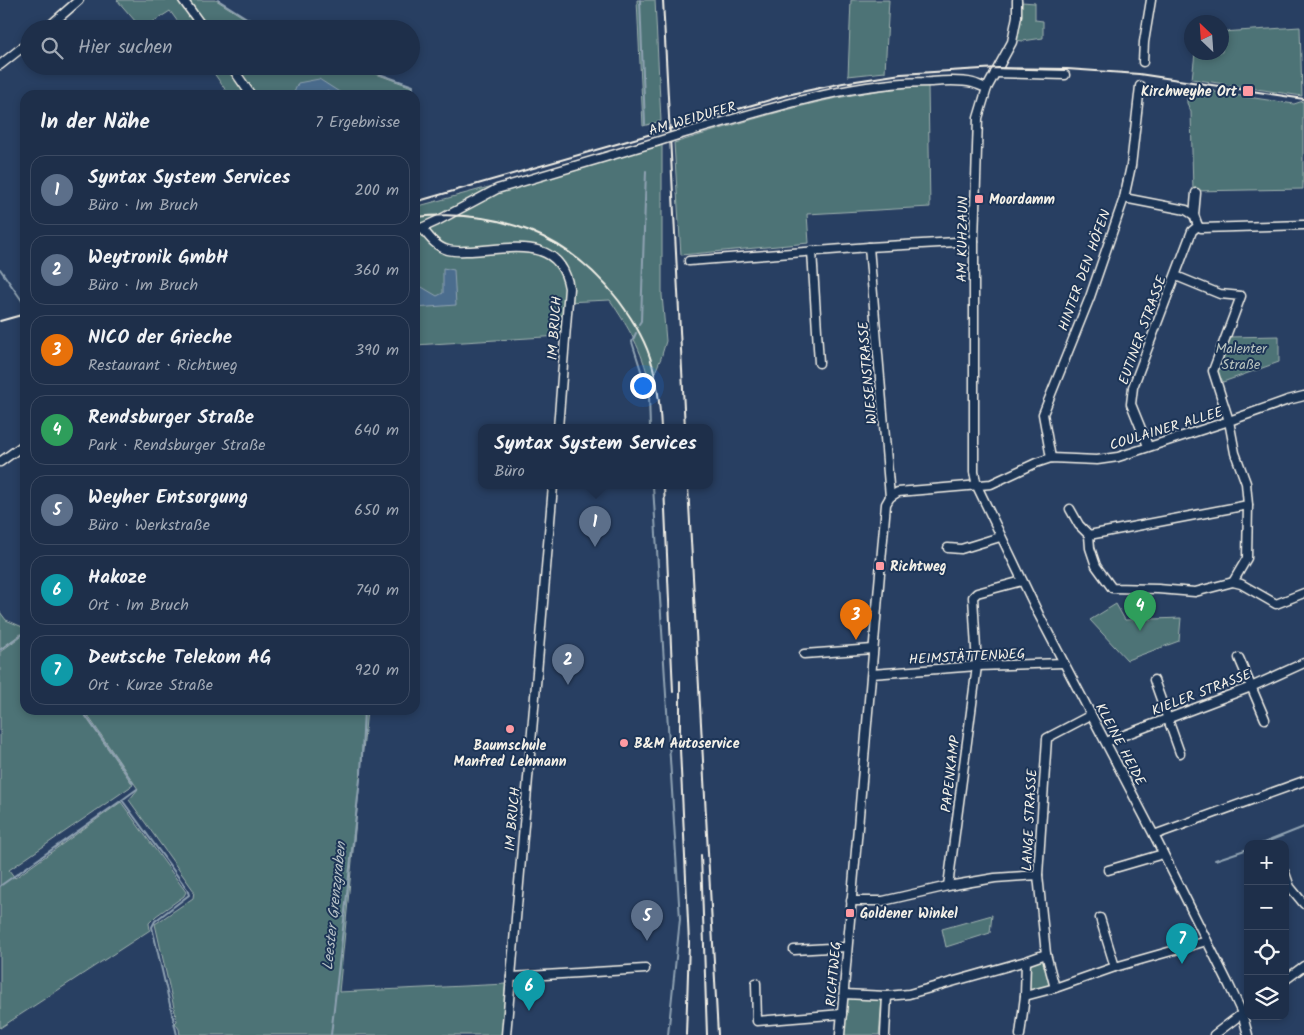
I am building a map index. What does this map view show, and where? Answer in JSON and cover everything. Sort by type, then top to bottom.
[{"type":"street","points":[[56,20],[79,0]]},
{"type":"street","points":[[183,0],[197,20]]},
{"type":"street","name":"AM KUHZAUN","points":[[977,486],[974,472],[974,241],[978,118],[987,88],[1012,42],[1017,16],[1017,0]]},
{"type":"street","points":[[1143,62],[1144,42],[1152,0]]},
{"type":"street","points":[[0,65],[20,49]]},
{"type":"street","points":[[995,73],[1065,75]]},
{"type":"street","points":[[237,75],[248,90]]},
{"type":"street","name":"AM WEIDUFER","points":[[420,228],[497,190],[784,105],[864,88],[914,82],[973,83],[987,88]]},
{"type":"street","name":"HINTER DEN HÖFEN","points":[[1051,458],[1043,414],[1090,297],[1124,198],[1131,166],[1140,86]]},
{"type":"street","points":[[1196,193],[1194,215],[1198,226],[1201,228],[1304,225]]},
{"type":"street","points":[[1124,198],[1186,210],[1194,215]]},
{"type":"street","name":"EUTINER STRASSE","points":[[1148,446],[1131,404],[1133,387],[1192,231],[1198,226]]},
{"type":"street","name":"IM BRUCH","points":[[420,230],[447,250],[525,247],[537,249],[550,255],[561,267],[567,277],[569,305],[558,424]]},
{"type":"street","points":[[689,261],[869,246],[974,241]]},
{"type":"street","name":"WIESENSTRASSE","points":[[869,246],[890,497]]},
{"type":"street","points":[[812,251],[818,363]]},
{"type":"street","points":[[1176,276],[1220,294],[1241,296],[1212,371],[1229,421],[1235,452],[1246,483],[1248,505],[1247,558],[1233,582]]},
{"type":"street","name":"COULAINER ALLEE","points":[[977,486],[991,484],[1051,458],[1106,460],[1121,456],[1304,396]]},
{"type":"street","points":[[0,462],[20,448]]},
{"type":"street","points":[[890,497],[898,492],[977,486]]},
{"type":"street","name":"KLEINE HEIDE","points":[[977,486],[1022,581],[1244,1009]]},
{"type":"street","name":"IM BRUCH","points":[[506,1035],[553,489]]},
{"type":"street","name":"RICHTWEG","points":[[840,1035],[886,504],[890,497]]},
{"type":"street","points":[[1089,535],[1248,505]]},
{"type":"street","points":[[1070,509],[1079,525],[1089,535],[1090,548],[1096,566],[1112,588],[1195,592],[1233,582],[1241,584],[1276,604],[1304,594]]},
{"type":"street","points":[[948,548],[961,549],[1000,536]]},
{"type":"street","name":"PAPENKAMP","points":[[948,886],[977,666],[973,597],[977,593],[1022,581]]},
{"type":"street","points":[[804,654],[874,650]]},
{"type":"street","points":[[1239,658],[1265,719]]},
{"type":"street","name":"HEIMSTÄTTENWEG","points":[[872,674],[977,666],[1064,663]]},
{"type":"street","name":"KIELER STRASSE","points":[[1106,742],[1251,687],[1304,664]]},
{"type":"street","points":[[1154,680],[1180,754]]},
{"type":"street","name":"LANGE STRASSE","points":[[1055,988],[1046,954],[1038,875],[1047,738],[1091,715]]},
{"type":"street","points":[[1154,834],[1304,781]]},
{"type":"street","points":[[1108,870],[1164,854]]},
{"type":"street","points":[[851,901],[883,902],[948,886],[994,878],[1038,875]]},
{"type":"street","points":[[1289,884],[1304,904]]},
{"type":"street","points":[[1100,918],[1115,968]]},
{"type":"street","points":[[1025,996],[1207,941]]},
{"type":"street","points":[[794,950],[847,946]]},
{"type":"street","points":[[844,994],[887,996],[909,994],[1046,954]]},
{"type":"street","points":[[1020,1035],[1025,996],[1026,961]]},
{"type":"street","points":[[1289,977],[1304,966]]},
{"type":"street","points":[[511,977],[645,969]]},
{"type":"street","points":[[756,983],[757,1021],[842,1014]]},
{"type":"street","points":[[885,1035],[887,996]]},
{"type":"street","points":[[1214,1035],[1244,1012]]},
{"type":"street","name":"KLEINE HEIDE","points":[[1246,1020],[1248,1035]]},
{"type":"green space","points":[[117,0],[216,0],[248,20],[176,20],[170,11],[156,20],[134,20]]},
{"type":"green space","points":[[637,0],[655,0],[661,121],[643,126]]},
{"type":"green space","points":[[851,0],[889,0],[885,72],[848,76]]},
{"type":"green space","points":[[1022,2],[1035,3],[1035,20],[1043,21],[1043,38],[1023,41],[1015,40]]},
{"type":"green space","points":[[1300,27],[1302,96],[1192,79],[1194,60],[1229,60],[1229,32]]},
{"type":"green space","points":[[215,75],[379,75],[412,87],[412,90],[226,90]]},
{"type":"green space","points":[[928,86],[930,207],[807,214],[809,243],[681,255],[674,143],[768,115],[832,99],[864,93]]},
{"type":"green space","points":[[1187,86],[1203,87],[1208,92],[1209,87],[1215,92],[1294,104],[1303,101],[1303,189],[1193,191],[1191,112],[1187,103]]},
{"type":"green space","points":[[662,145],[662,295],[666,341],[650,384],[643,360],[634,340],[610,300],[565,302],[561,336],[420,345],[420,206],[614,150],[617,158]]},
{"type":"green space","name":"Malenter Straße","points":[[1279,336],[1279,362],[1223,382],[1221,378],[1218,378],[1216,372],[1228,337]]},
{"type":"green space","points":[[1116,604],[1125,620],[1181,618],[1179,641],[1127,660],[1090,620]]},
{"type":"green space","points":[[0,612],[6,620],[20,626],[20,635],[0,649]]},
{"type":"green space","points":[[20,637],[20,715],[84,715],[133,785],[9,870],[15,878],[121,802],[186,892],[184,896],[149,923],[150,930],[0,1028],[0,652]]},
{"type":"green space","points":[[87,715],[367,715],[339,992],[506,984],[502,1035],[180,1035],[175,1023],[177,1021],[155,924],[193,898],[194,891],[129,800],[138,789]]},
{"type":"green space","points":[[992,915],[990,933],[946,947],[942,929]]},
{"type":"green space","points":[[1045,955],[1054,987],[1026,995],[1026,961]]},
{"type":"green space","points":[[847,995],[882,999],[879,1035],[844,1035]]},
{"type":"water","points":[[319,79],[336,90],[295,90],[298,83]]},
{"type":"water","points":[[443,268],[454,270],[456,305],[420,308],[420,286],[437,296],[443,293]]},
{"type":"waterway","name":"Leester Grenzgraben","points":[[218,0],[250,20]]},
{"type":"waterway","points":[[640,0],[645,124]]},
{"type":"waterway","name":"Leester Grenzgraben","points":[[382,75],[413,86],[413,90]]},
{"type":"waterway","points":[[639,324],[641,321],[646,171]]},
{"type":"waterway","points":[[0,269],[20,298]]},
{"type":"waterway","points":[[636,333],[632,342],[649,396],[650,424]]},
{"type":"waterway","points":[[653,489],[680,919],[668,1035]]},
{"type":"waterway","points":[[0,650],[20,636]]},
{"type":"waterway","points":[[85,715],[133,783]]},
{"type":"waterway","name":"Leester Grenzgraben","points":[[361,774],[364,715]]},
{"type":"waterway","name":"Leester Grenzgraben","points":[[331,1035],[360,779]]},
{"type":"waterway","points":[[137,789],[122,800],[187,889],[189,895],[155,921],[152,927],[177,1035]]},
{"type":"waterway","points":[[0,886],[122,800]]},
{"type":"waterway","points":[[1271,840],[1304,827]]},
{"type":"waterway","points":[[1215,860],[1244,850]]},
{"type":"railway","points":[[663,0],[685,424]]},
{"type":"railway","points":[[420,201],[787,95],[843,83],[901,74],[998,68],[1067,69],[1139,74],[1304,99]]},
{"type":"railway","points":[[420,217],[445,215],[474,217],[502,222],[529,230],[577,258],[599,278],[619,301],[643,339],[656,380],[661,424]]},
{"type":"railway","points":[[0,321],[20,315]]},
{"type":"railway","points":[[664,489],[673,692]]},
{"type":"railway","points":[[688,489],[718,1035]]},
{"type":"railway","points":[[680,681],[680,749],[689,943],[686,1035]]},
{"type":"railway","points":[[701,855],[707,1035]]},
{"type":"place","name":"Kirchweyhe Ort","points":[[1248,91]]},
{"type":"place","name":"Moordamm","points":[[979,199]]},
{"type":"place","name":"Syntax System Services","points":[[595,547]]},
{"type":"place","name":"Richtweg","points":[[880,566]]},
{"type":"place","name":"Rendsburger Straße","points":[[1140,631]]},
{"type":"place","name":"NICO der Grieche","points":[[856,640]]},
{"type":"place","name":"Weytronik GmbH","points":[[568,685]]},
{"type":"place","name":"Baumschule Manfred Lehmann","points":[[510,729]]},
{"type":"place","name":"B&M Autoservice","points":[[624,743]]},
{"type":"place","name":"Goldener Winkel","points":[[850,913]]},
{"type":"place","name":"Weyher Entsorgung","points":[[647,941]]},
{"type":"place","name":"Deutsche Telekom AG","points":[[1182,964]]},
{"type":"place","name":"Hakoze","points":[[529,1011]]}]
